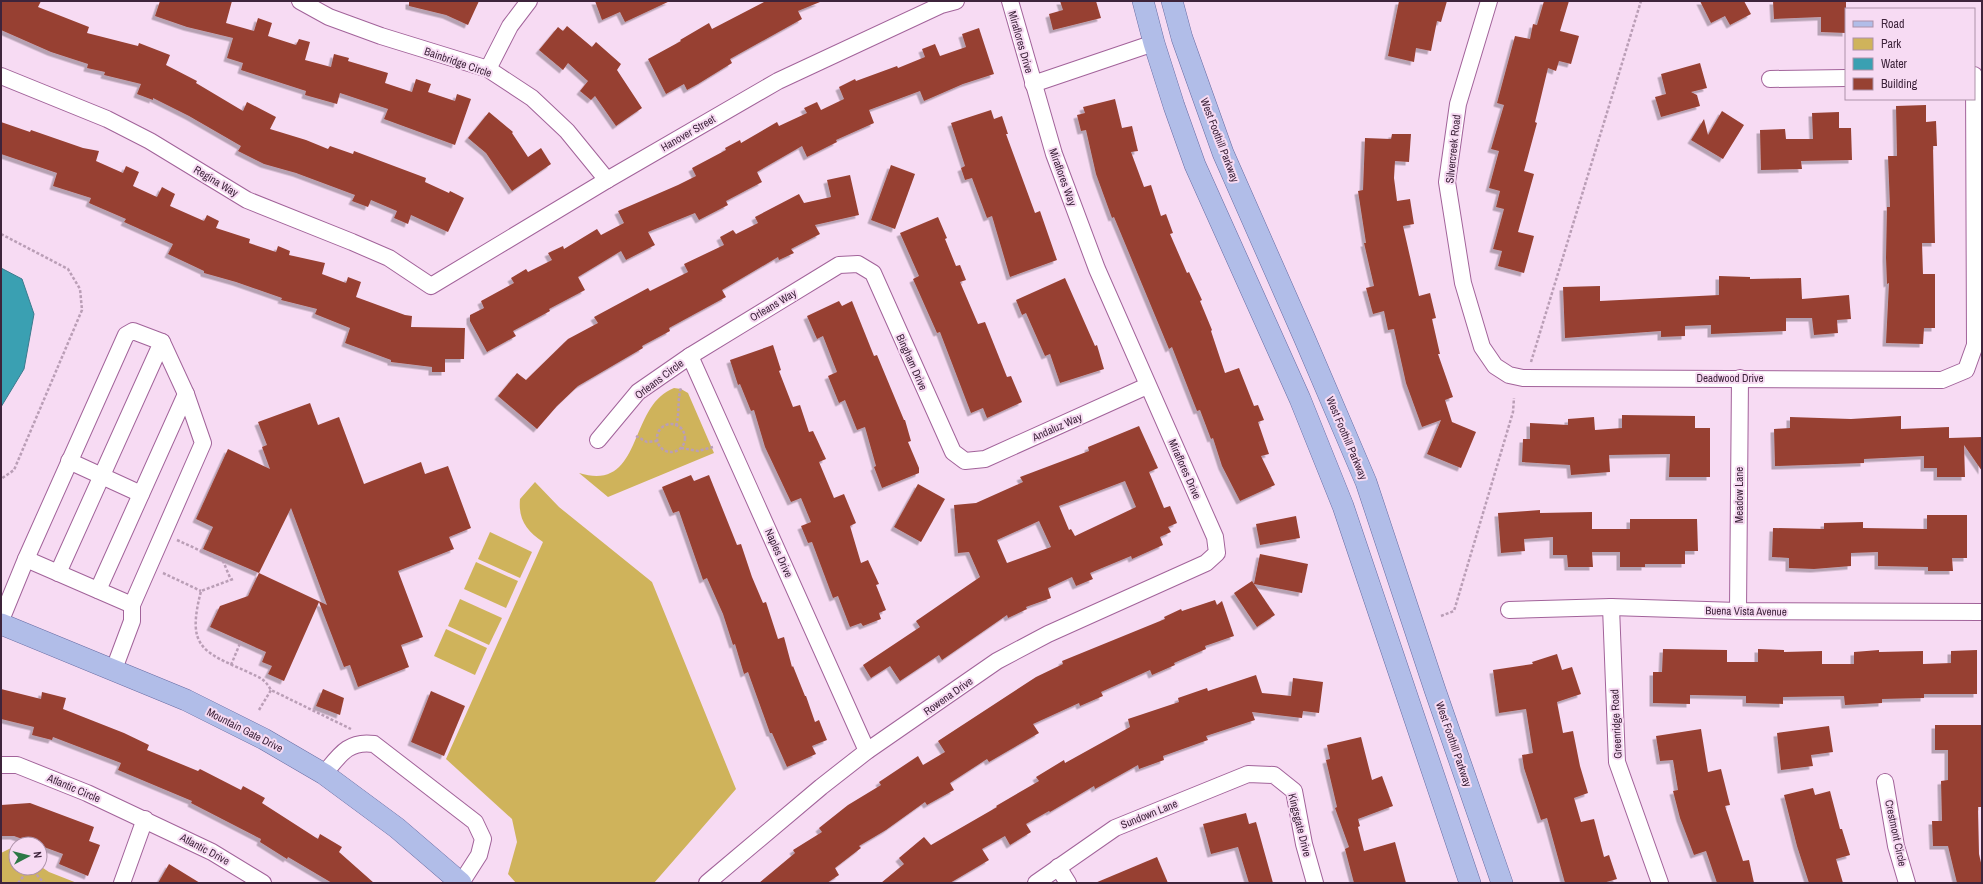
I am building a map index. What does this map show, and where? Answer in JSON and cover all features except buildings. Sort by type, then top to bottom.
[{"type":"main road","points":[[1143,1],[1154,43],[1195,165],[1300,399],[1343,506],[1470,883]]},
{"type":"main road","name":"West Foothill Parkway","points":[[1172,1],[1182,38],[1223,153],[1366,482],[1435,690],[1502,883]]},
{"type":"main road","name":"Mountain Gate Drive","points":[[1,624],[114,669],[186,700],[264,738],[324,774],[397,828],[461,883]]},
{"type":"street","name":"Bainbridge Circle","points":[[300,1],[329,17],[381,36],[488,69],[532,98],[567,131],[607,180]]},
{"type":"street","points":[[488,69],[510,26],[529,1]]},
{"type":"street","name":"Hanover Street","points":[[431,286],[607,180],[778,81],[941,5],[956,1]]},
{"type":"street","name":"Miraflores Drive","points":[[1010,1],[1033,84]]},
{"type":"street","name":"Silvercreek Road","points":[[1489,1],[1458,104],[1447,182],[1463,283],[1482,347],[1495,366]]},
{"type":"street","points":[[1033,84],[1154,43]]},
{"type":"street","name":"Regina Way","points":[[1,76],[107,119],[150,140],[247,200],[389,258],[431,286]]},
{"type":"street","points":[[1770,79],[1845,78]]},
{"type":"street","name":"Miraflores Way","points":[[1033,84],[1054,154],[1097,269],[1147,386]]},
{"type":"street","name":"Deadwood Drive","points":[[1495,366],[1509,375],[1523,378],[1942,380],[1966,370],[1975,345],[1974,100]]},
{"type":"street","name":"Orleans Way","points":[[690,356],[839,265],[858,264]]},
{"type":"street","name":"Bingham Drive","points":[[858,264],[873,273],[953,452],[965,461]]},
{"type":"street","points":[[1,620],[26,559],[126,335],[134,331],[162,342],[186,394],[203,443],[132,605],[132,621],[114,669]]},
{"type":"street","points":[[58,573],[162,342]]},
{"type":"street","name":"Orleans Circle","points":[[598,440],[638,392],[690,356]]},
{"type":"street","name":"Naples Drive","points":[[690,356],[867,751]]},
{"type":"street","name":"Meadow Lane","points":[[1738,612],[1740,378]]},
{"type":"street","name":"Miraflores Drive","points":[[1147,386],[1215,537],[1217,554]]},
{"type":"street","name":"Andaluz Way","points":[[965,461],[985,459],[1147,386]]},
{"type":"street","points":[[98,590],[186,394]]},
{"type":"street","points":[[69,461],[141,494]]},
{"type":"street","name":"Rowena Drive","points":[[707,883],[821,787],[867,751],[997,661],[1048,634],[1206,563],[1217,554]]},
{"type":"street","points":[[26,559],[132,605]]},
{"type":"street","name":"Buena Vista Avenue","points":[[1509,610],[1611,607],[1738,612],[1982,612]]},
{"type":"street","name":"Greenridge Road","points":[[1611,607],[1618,762],[1660,883]]},
{"type":"street","points":[[324,774],[346,748],[365,743],[374,744],[475,822],[483,839],[479,855],[461,883]]},
{"type":"street","name":"Atlantic Circle","points":[[1,765],[17,765],[144,819]]},
{"type":"street","name":"Sundown Lane","points":[[1036,883],[1115,828],[1248,774],[1274,775]]},
{"type":"street","name":"Kingsgate Drive","points":[[1274,775],[1294,791],[1304,844],[1315,883]]},
{"type":"street","name":"Crestmont Circle","points":[[1885,782],[1896,846],[1908,883]]},
{"type":"street","points":[[122,883],[144,819]]},
{"type":"street","name":"Atlantic Drive","points":[[144,819],[212,852],[263,883]]},
{"type":"street","points":[[1058,867],[1068,883]]},
{"type":"path","points":[[1531,362],[1641,1]]},
{"type":"path","points":[[1,234],[68,268],[80,289],[82,310],[14,470],[1,479]]},
{"type":"path","points":[[676,426],[679,413],[679,394],[681,388]]},
{"type":"path","points":[[1440,616],[1454,611],[1513,412],[1514,398]]},
{"type":"path","points":[[664,426],[676,426],[684,435],[684,444],[681,448],[674,452],[665,451],[661,448],[658,440],[658,434],[664,426]]},
{"type":"path","points":[[636,436],[647,442],[658,440]]},
{"type":"path","points":[[681,448],[698,451],[713,446]]},
{"type":"path","points":[[162,573],[201,591],[232,580],[223,561],[176,540]]},
{"type":"path","points":[[201,591],[194,620],[197,636],[209,655],[265,680],[271,690],[351,729]]},
{"type":"path","points":[[231,665],[241,641]]},
{"type":"path","points":[[259,710],[271,690]]},
{"type":"path","points":[[18,883],[26,872],[29,871],[36,874],[44,883]]},
{"type":"green space","points":[[674,388],[681,389],[688,393],[714,453],[608,497],[579,473],[600,476],[615,471],[625,460],[648,412],[659,398]]},
{"type":"green space","points":[[535,482],[559,507],[652,582],[736,789],[654,883],[516,883],[508,874],[517,842],[512,819],[446,759],[543,542],[528,529],[520,513],[520,499]]},
{"type":"green space","points":[[490,532],[532,552],[520,578],[478,559]]},
{"type":"green space","points":[[476,562],[518,581],[506,608],[464,589]]},
{"type":"green space","points":[[460,599],[502,618],[489,645],[448,626]]},
{"type":"green space","points":[[446,629],[487,648],[475,675],[434,656]]},
{"type":"green space","points":[[8,850],[8,876],[48,876],[48,871],[77,883],[1,883],[1,853]]},
{"type":"water","points":[[1,268],[22,279],[34,314],[24,369],[1,407]]}]
